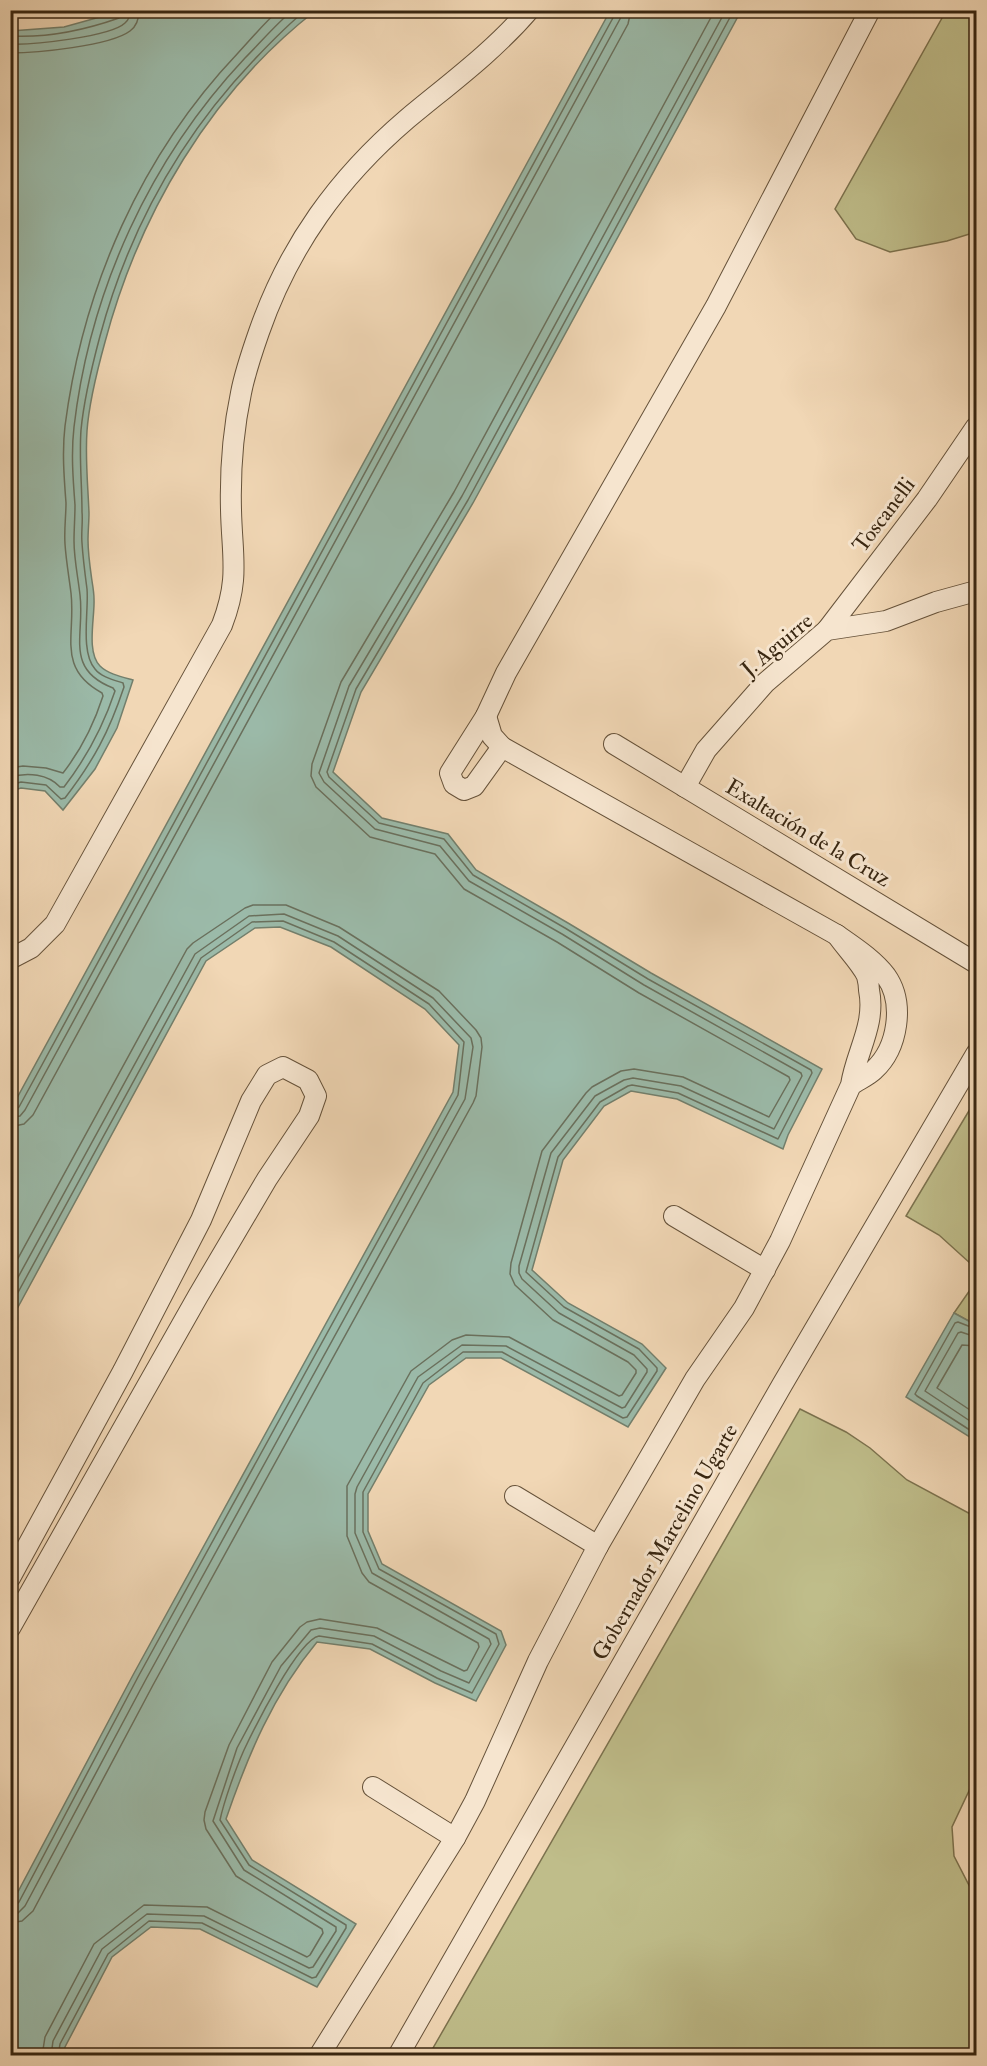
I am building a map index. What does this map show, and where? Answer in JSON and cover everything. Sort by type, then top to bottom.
[{"type":"street","points":[[10,959],[31,948],[55,924],[222,626],[230,605],[234,584],[231,480],[232,449],[240,393],[266,312],[294,252],[330,199],[360,163],[406,120],[470,69],[528,10]]},
{"type":"street","points":[[502,747],[474,786],[464,790],[454,784],[450,773],[486,716],[506,673],[716,306],[870,10]]},
{"type":"street","name":"Toscanelli","points":[[827,630],[927,500],[976,427]]},
{"type":"street","name":"J. Aguirre","points":[[685,787],[706,750],[765,684],[827,630],[885,621],[936,602],[976,591]]},
{"type":"street","points":[[319,2055],[455,1838],[475,1802],[538,1661],[597,1546],[696,1379],[744,1308],[765,1270],[850,1085],[874,1071],[891,1047],[896,1025],[896,1002],[887,978],[866,955],[837,935],[502,747],[492,736],[486,716]]},
{"type":"street","name":"Exaltación de la Cruz","points":[[614,744],[976,963]]},
{"type":"street","name":"Gobernador Marcelino Ugarte","points":[[398,2055],[776,1395],[976,1054]]},
{"type":"street","points":[[10,1578],[201,1220],[251,1101],[267,1076],[282,1067],[308,1080],[316,1096],[309,1116],[267,1179],[10,1628]]},
{"type":"street","points":[[674,1216],[765,1270]]},
{"type":"street","points":[[110,1394],[135,1408]]},
{"type":"street","points":[[515,1496],[597,1546]]},
{"type":"street","points":[[373,1787],[455,1838]]},
{"type":"shaded area","points":[[946,11],[976,11],[976,232],[947,241],[890,252],[856,239],[835,209]]},
{"type":"shaded area","points":[[976,1099],[976,1325],[954,1313],[970,1290],[971,1264],[939,1235],[906,1216]]},
{"type":"shaded area","points":[[800,1409],[846,1432],[870,1448],[907,1480],[976,1517],[976,1776],[952,1827],[954,1856],[976,1896],[976,2055],[429,2055]]},
{"type":"water","points":[[125,10],[315,11],[277,44],[243,79],[211,118],[183,159],[159,203],[137,248],[119,294],[99,364],[88,420],[86,451],[88,545],[94,597],[93,652],[100,666],[107,671],[133,680],[117,728],[95,769],[63,810],[45,791],[21,788],[11,791],[11,31],[64,27]]},
{"type":"water","points":[[610,11],[741,11],[473,503],[361,692],[333,772],[382,818],[448,834],[476,870],[651,973],[822,1069],[783,1149],[677,1099],[631,1091],[604,1106],[563,1160],[532,1270],[568,1303],[642,1344],[666,1368],[628,1427],[501,1358],[466,1358],[429,1385],[368,1494],[368,1531],[382,1564],[501,1631],[506,1645],[476,1701],[435,1683],[370,1649],[317,1642],[301,1662],[275,1704],[243,1772],[226,1819],[252,1860],[356,1924],[317,1987],[200,1929],[151,1927],[112,1957],[65,2047],[64,2055],[11,2055],[11,1905],[133,1675],[453,1092],[459,1045],[425,1009],[331,947],[280,927],[255,928],[206,961],[11,1320],[11,1109]]},
{"type":"water","points":[[954,1313],[976,1325],[976,1441],[906,1397]]}]
